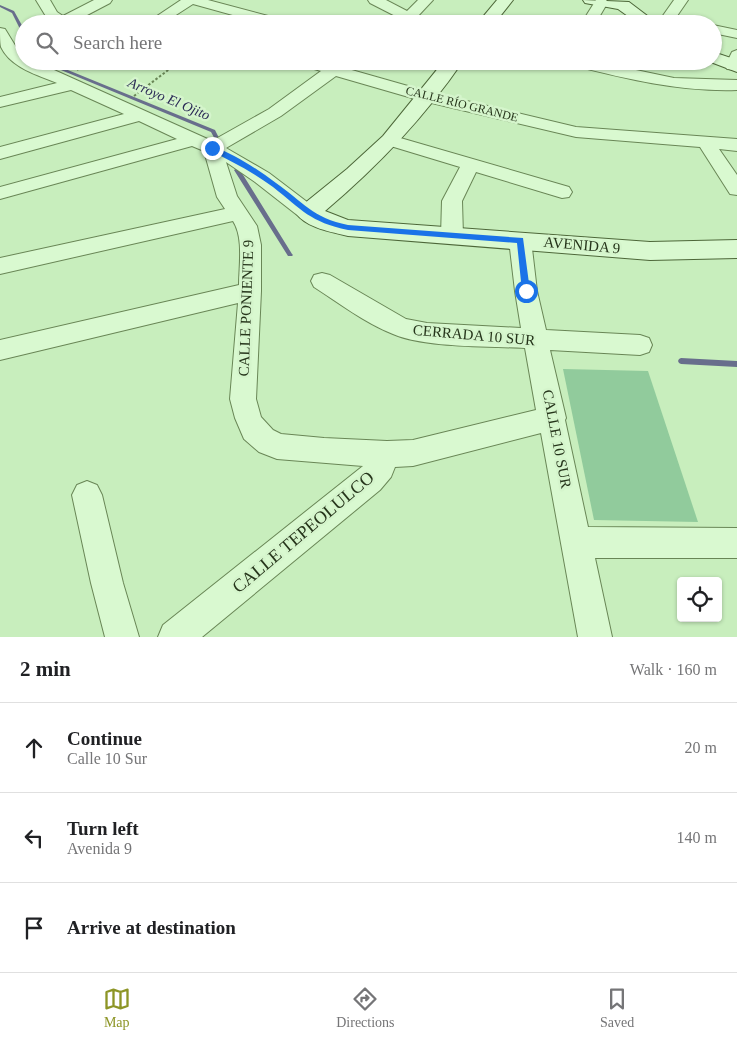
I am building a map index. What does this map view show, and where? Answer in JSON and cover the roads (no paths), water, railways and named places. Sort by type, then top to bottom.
[{"type":"street","points":[[43,0],[52,15]]},
{"type":"street","points":[[76,15],[104,0]]},
{"type":"street","points":[[167,15],[191,0],[248,15],[263,5]]},
{"type":"street","points":[[375,0],[407,15]]},
{"type":"street","points":[[410,15],[426,0]]},
{"type":"street","points":[[492,15],[505,0]]},
{"type":"street","points":[[670,15],[680,0]]},
{"type":"street","points":[[591,15],[596,1],[621,2],[638,15]]},
{"type":"street","points":[[722,31],[737,34]]},
{"type":"street","points":[[1,34],[15,57]]},
{"type":"street","points":[[722,59],[736,63]]},
{"type":"street","points":[[42,70],[138,116],[212,148],[258,124],[313,87],[333,70]]},
{"type":"street","name":"CALLE RÍO GRANDE","points":[[333,70],[425,96],[576,132],[737,145]]},
{"type":"street","points":[[308,213],[390,140],[447,70]]},
{"type":"street","points":[[612,70],[669,83],[713,86],[737,85]]},
{"type":"street","points":[[0,102],[71,84]]},
{"type":"street","points":[[0,153],[138,116]]},
{"type":"street","points":[[0,193],[193,140]]},
{"type":"street","points":[[390,140],[562,192]]},
{"type":"street","points":[[706,143],[737,188]]},
{"type":"street","name":"AVENIDA 9","points":[[212,148],[246,166],[274,185],[308,213],[329,224],[348,228],[650,250],[737,248]]},
{"type":"street","name":"CALLE PONIENTE 9","points":[[212,148],[227,196],[248,226],[250,291],[243,399],[245,415],[255,432],[270,445],[343,453],[387,454]]},
{"type":"street","points":[[452,236],[452,201],[471,164]]},
{"type":"street","points":[[0,266],[239,213]]},
{"type":"street","name":"CALLE 10 SUR","points":[[520,240],[526,291],[596,637]]},
{"type":"street","name":"CERRADA 10 SUR","points":[[322,281],[402,328],[427,333],[640,345]]},
{"type":"street","points":[[0,350],[250,291]]},
{"type":"street","points":[[387,454],[413,452],[552,418]]},
{"type":"street","name":"CALLE TEPEOLULCO","points":[[174,637],[370,480],[381,467],[387,454]]},
{"type":"street","points":[[87,495],[107,583],[122,637]]},
{"type":"street","points":[[578,542],[737,543]]},
{"type":"waterway","name":"Arroyo El Ojito","points":[[0,6],[13,12],[15,16]]},
{"type":"waterway","name":"Arroyo El Ojito","points":[[64,70],[213,131],[219,142]]},
{"type":"waterway","name":"Arroyo El Ojito","points":[[237,170],[290,255]]},
{"type":"waterway","points":[[681,361],[737,364]]}]
